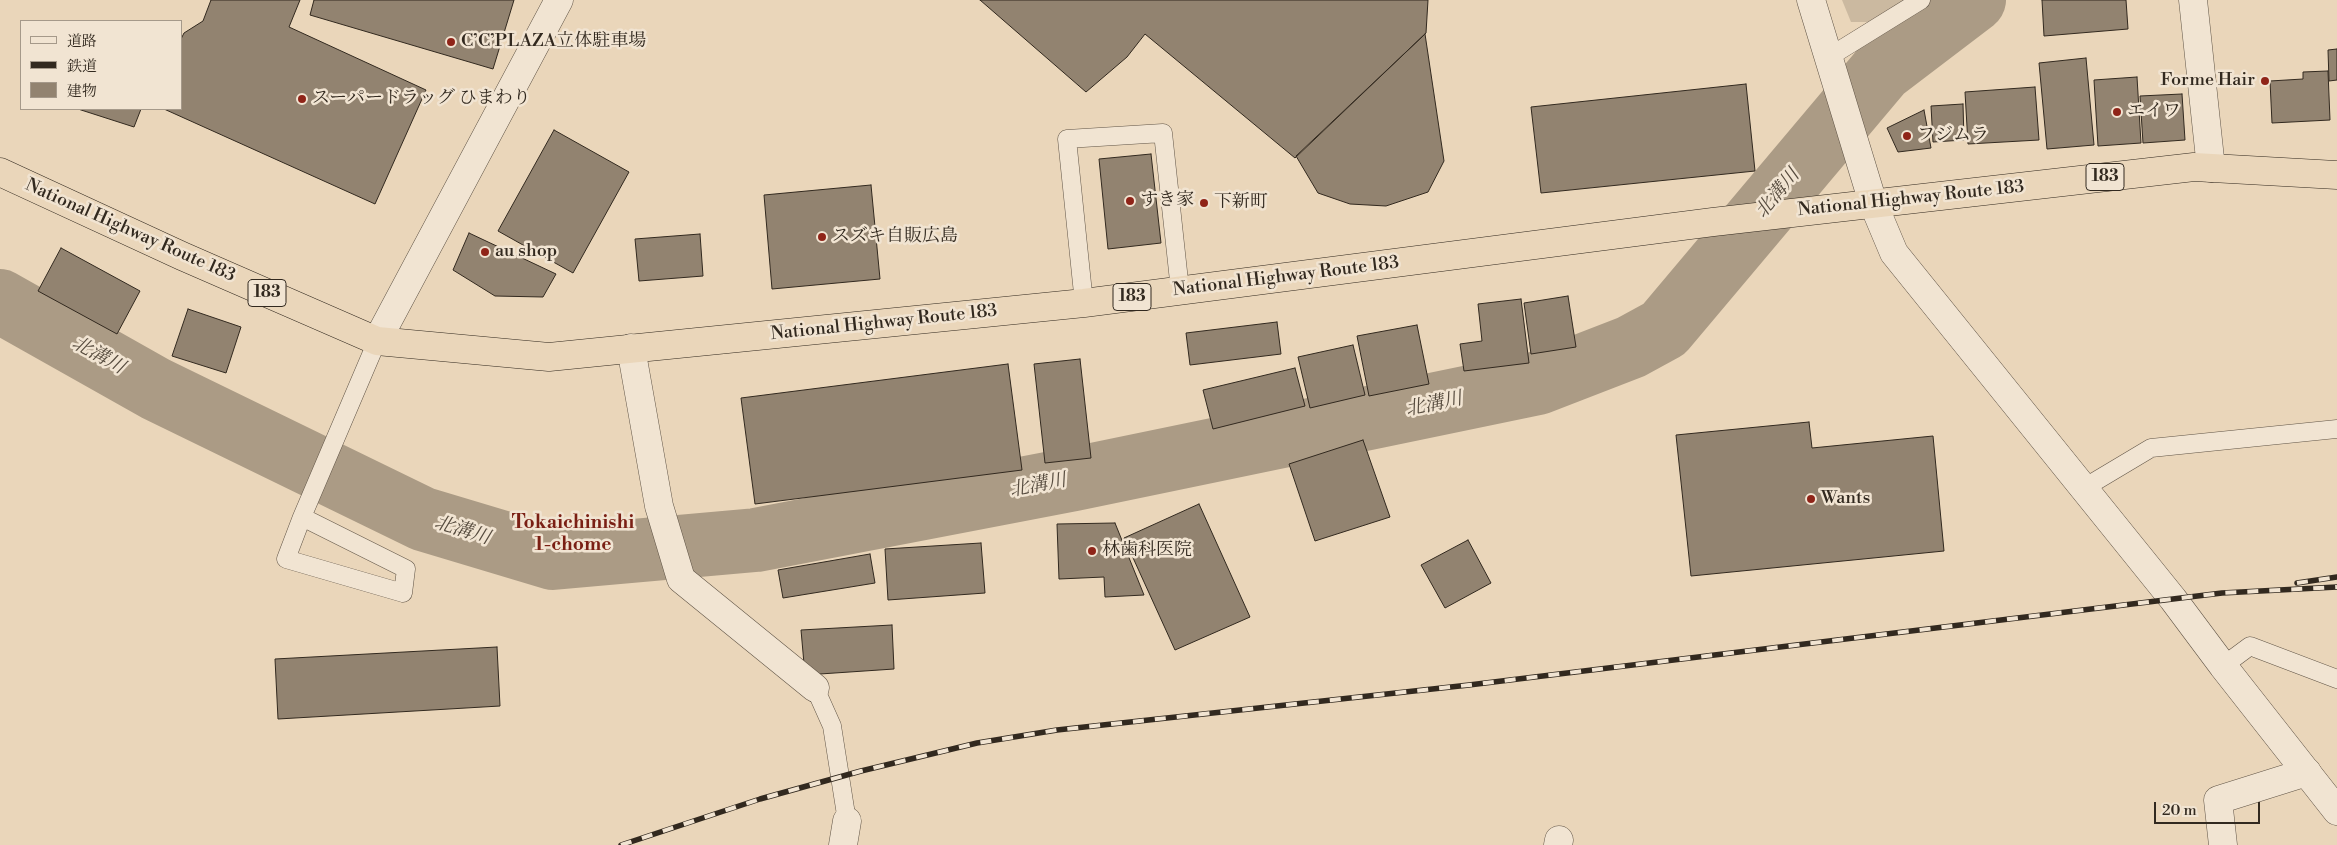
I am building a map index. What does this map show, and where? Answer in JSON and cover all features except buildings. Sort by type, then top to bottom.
[{"type":"highway","name":"National Highway Route 183","points":[[0,172],[182,256],[377,341],[549,357],[1084,303],[1782,213],[2194,167],[2337,175]]},
{"type":"street","points":[[377,341],[558,0]]},
{"type":"street","points":[[1811,0],[1873,203],[1894,253],[2173,599],[2337,811]]},
{"type":"street","points":[[2193,0],[2211,168]]},
{"type":"street","points":[[631,348],[659,506],[681,579],[815,688]]},
{"type":"street","points":[[2223,845],[2218,800],[2307,772]]},
{"type":"lane","points":[[1832,69],[1921,0]]},
{"type":"lane","points":[[1084,303],[1067,139],[1163,133],[1180,290]]},
{"type":"lane","points":[[302,517],[406,569],[402,593],[286,559],[302,517],[377,341]]},
{"type":"lane","points":[[2084,488],[2151,448],[2337,429]]},
{"type":"lane","points":[[2223,666],[2250,646],[2337,679]]},
{"type":"lane","points":[[815,688],[832,726],[845,833]]},
{"type":"shaded area","points":[[1842,0],[1904,0],[1868,22],[1851,22]]},
{"type":"waterway","name":"北溝川","points":[[0,301],[156,389],[423,519],[553,558],[756,540],[1074,479],[1538,383],[1631,347],[1664,329],[1882,70],[1974,0]]},
{"type":"railway","points":[[2297,583],[2337,577]]},
{"type":"railway","points":[[621,845],[760,799],[861,771],[977,743],[1057,730],[1469,685],[2222,593],[2337,587]]},
{"type":"place","name":"C’C’PLAZA立体駐車場","points":[[451,42]]},
{"type":"place","name":"Forme Hair","points":[[2265,81]]},
{"type":"place","name":"スーパードラッグ ひまわり","points":[[302,99]]},
{"type":"place","name":"エイワ","points":[[2117,112]]},
{"type":"place","name":"フジムラ","points":[[1907,136]]},
{"type":"place","name":"すき家","points":[[1130,201]]},
{"type":"place","name":"下新町","points":[[1204,203]]},
{"type":"place","name":"スズキ自販広島","points":[[822,237]]},
{"type":"place","name":"au shop","points":[[485,252]]},
{"type":"place","name":"Wants","points":[[1811,499]]},
{"type":"place","name":"林歯科医院","points":[[1092,551]]},
{"type":"district","name":"Tokaichinishi 1-chome","points":[[573,534]]}]
